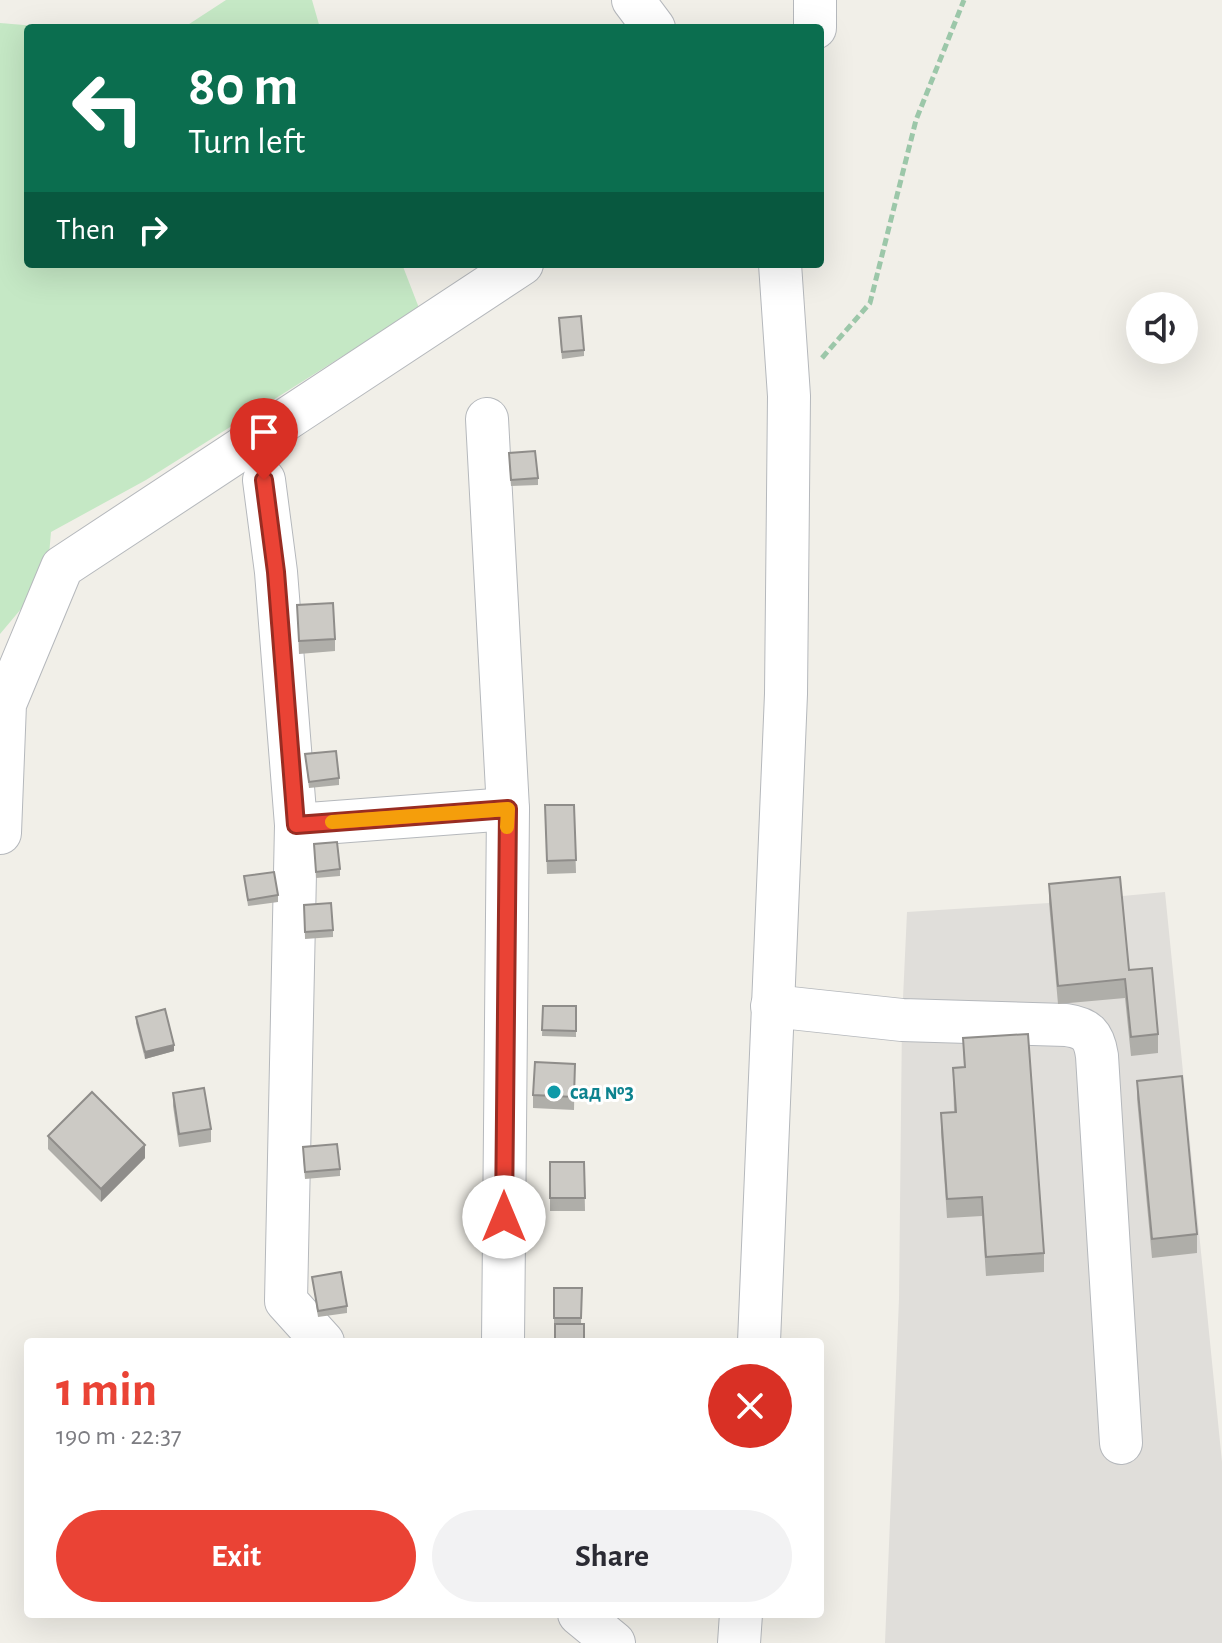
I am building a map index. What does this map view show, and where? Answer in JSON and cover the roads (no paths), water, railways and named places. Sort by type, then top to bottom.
[{"type":"street","points":[[633,0],[651,24]]},
{"type":"street","points":[[815,0],[815,24]]},
{"type":"street","points":[[0,833],[5,704],[62,567],[516,268]]},
{"type":"street","points":[[759,1338],[786,694],[789,396],[780,268]]},
{"type":"street","points":[[487,419],[508,809],[503,1338]]},
{"type":"street","points":[[264,480],[276,572],[296,825],[286,1301],[319,1338]]},
{"type":"street","points":[[296,825],[508,809]]},
{"type":"street","points":[[772,1006],[902,1020],[1066,1025],[1088,1032],[1097,1056],[1121,1443]]},
{"type":"street","points":[[584,1618],[614,1643]]},
{"type":"street","points":[[739,1643],[741,1618]]},
{"type":"place","name":"сад №3","points":[[554,1092]]}]
